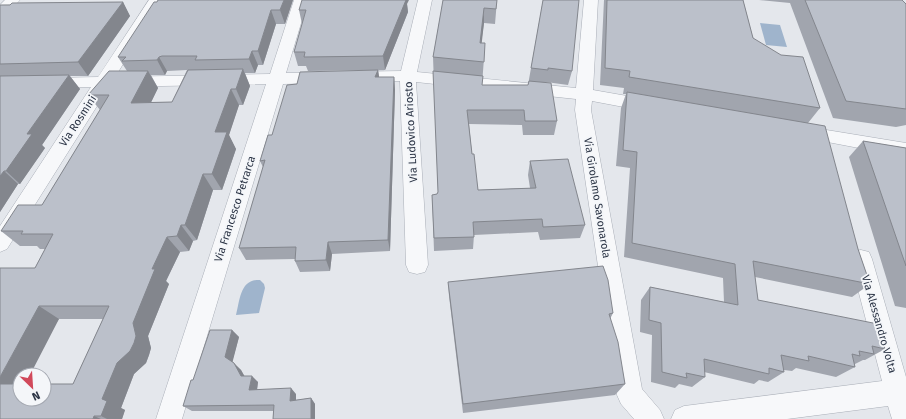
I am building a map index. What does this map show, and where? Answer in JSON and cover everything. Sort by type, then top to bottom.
[{"type":"street","points":[[0,13],[12,0]]},
{"type":"street","name":"Via Rosmini","points":[[0,243],[156,0]]},
{"type":"street","name":"Via Francesco Petrarca","points":[[169,419],[301,0]]},
{"type":"street","name":"Via Ludovico Ariosto","points":[[417,265],[408,76],[425,0]]},
{"type":"street","name":"Via Girolamo Savonarola","points":[[591,0],[583,110],[630,395],[651,419]]},
{"type":"street","points":[[0,84],[408,76],[584,94],[662,108]]},
{"type":"street","points":[[787,129],[906,150]]},
{"type":"street","points":[[826,136],[832,159]]},
{"type":"street","name":"Via Alessandro Volta","points":[[856,242],[905,419]]},
{"type":"street","points":[[684,419],[898,392]]},
{"type":"water","points":[[760,23],[780,25],[787,47],[766,45]]},
{"type":"water","points":[[260,280],[264,284],[265,288],[259,313],[236,315],[240,297],[245,287],[248,283]]},
{"type":"building","points":[[158,0],[284,0],[280,10],[271,10],[258,51],[252,51],[249,59],[195,60],[197,56],[162,56],[157,60],[122,61],[126,57],[118,57],[154,2],[157,2]]},
{"type":"building","points":[[302,0],[406,0],[383,56],[304,57],[305,52],[294,52],[306,10],[299,10]]},
{"type":"building","points":[[443,0],[497,0],[496,9],[484,8],[480,43],[485,43],[484,62],[433,57]]},
{"type":"building","points":[[543,0],[579,0],[572,71],[548,68],[548,70],[531,68]]},
{"type":"building","points":[[607,0],[743,0],[753,38],[781,55],[803,57],[820,108],[629,77],[630,71],[605,68]]},
{"type":"building","points":[[805,0],[902,0],[906,4],[906,109],[846,101]]},
{"type":"building","points":[[123,2],[78,62],[0,64],[0,5],[10,5],[12,3]]},
{"type":"building","points":[[243,69],[236,89],[231,89],[215,132],[227,132],[212,174],[203,174],[185,225],[181,225],[177,236],[167,237],[152,269],[155,269],[133,323],[136,336],[134,343],[130,351],[117,363],[102,399],[107,401],[101,416],[94,416],[93,419],[0,419],[0,384],[12,384],[12,407],[52,407],[52,384],[73,384],[109,306],[39,306],[0,377],[0,268],[35,268],[53,234],[21,234],[23,231],[1,231],[18,205],[42,205],[109,95],[88,95],[109,71],[148,71],[131,103],[172,102],[188,70]]},
{"type":"building","points":[[378,70],[375,77],[394,77],[388,240],[328,242],[326,260],[295,261],[296,247],[239,248],[265,160],[260,161],[268,135],[272,135],[287,85],[297,84],[300,72]]},
{"type":"building","points":[[433,71],[483,76],[482,85],[528,85],[529,81],[551,83],[557,121],[525,121],[524,110],[467,110],[478,190],[536,188],[530,161],[568,159],[585,225],[543,227],[542,219],[473,222],[474,237],[434,238],[432,195],[437,194],[438,192]]},
{"type":"building","points":[[69,75],[27,134],[32,134],[6,171],[4,171],[0,176],[0,76]]},
{"type":"building","points":[[627,92],[825,126],[858,249],[870,284],[753,261],[758,300],[878,324],[885,349],[872,346],[874,354],[859,351],[860,356],[852,354],[855,367],[808,356],[809,361],[781,355],[784,372],[769,368],[769,374],[704,359],[705,377],[686,373],[687,378],[662,372],[661,323],[649,320],[650,287],[738,305],[735,264],[632,243],[637,152],[623,150]]},
{"type":"building","points":[[863,141],[906,148],[906,266]]},
{"type":"building","points":[[603,266],[608,280],[613,313],[609,314],[618,342],[625,384],[463,404],[448,282]]},
{"type":"building","points":[[210,330],[232,330],[225,357],[234,363],[241,376],[252,376],[249,390],[291,388],[290,401],[311,398],[311,419],[273,419],[274,405],[183,406]]}]
